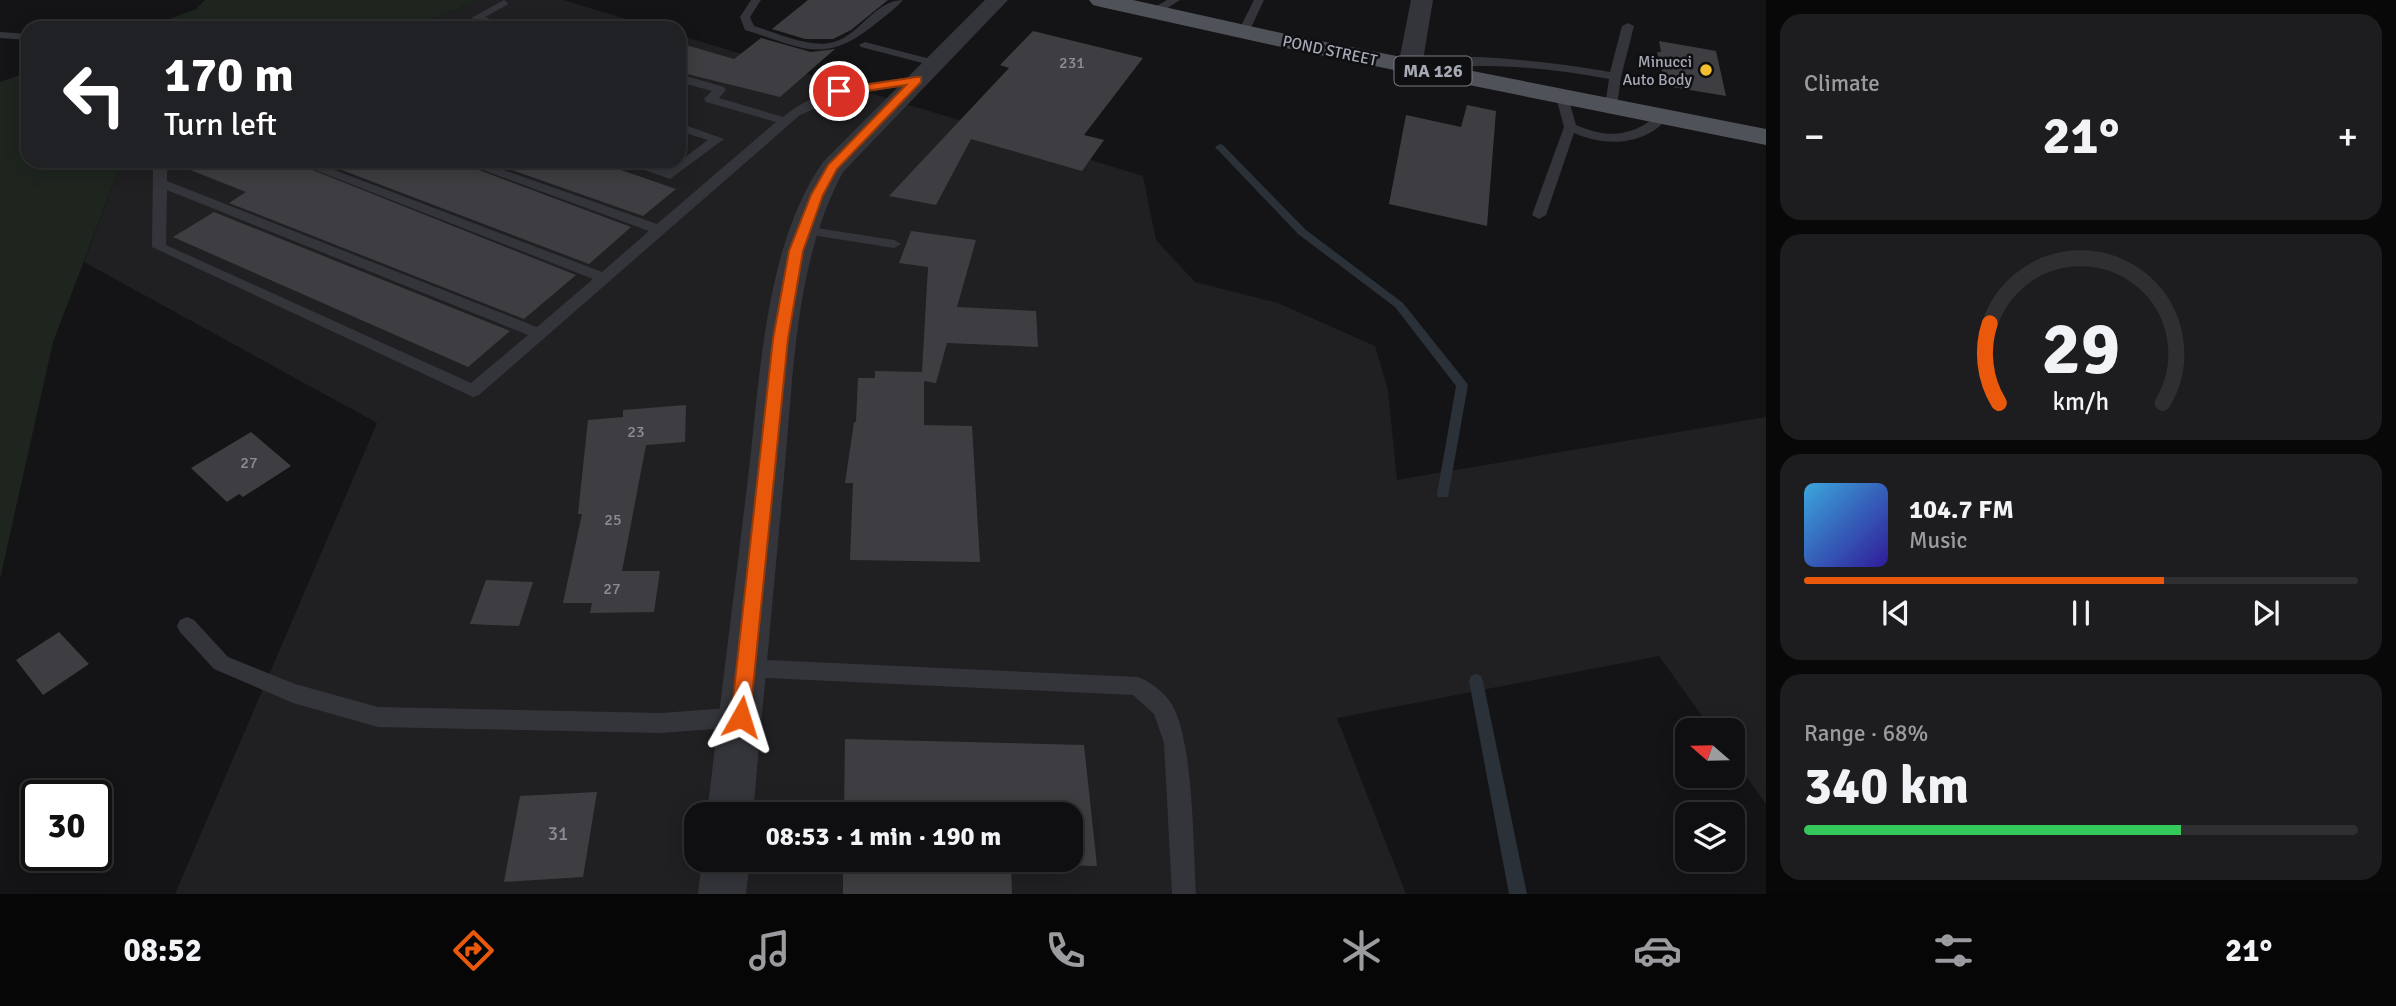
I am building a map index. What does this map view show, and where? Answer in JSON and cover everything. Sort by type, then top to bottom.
[{"type":"main road","name":"POND STREET","points":[[1101,0],[1164,6],[1244,32],[1766,136]]},
{"type":"street","points":[[731,802],[780,339],[796,251],[817,195],[832,168],[997,0]]},
{"type":"street","points":[[1410,66],[1422,0]]},
{"type":"street","points":[[722,894],[725,872]]},
{"type":"lane","points":[[756,0],[745,17],[749,28],[820,48],[835,46],[850,39],[898,0]]},
{"type":"lane","points":[[1244,32],[1259,0]]},
{"type":"lane","points":[[486,21],[476,18],[503,3]]},
{"type":"lane","points":[[1611,106],[1615,77],[1629,26]]},
{"type":"lane","points":[[0,35],[21,36]]},
{"type":"lane","points":[[865,45],[925,72]]},
{"type":"lane","points":[[1410,66],[1443,61],[1527,63],[1615,77]]},
{"type":"lane","points":[[162,168],[159,247],[473,391],[785,121],[822,97],[839,91],[925,72]]},
{"type":"lane","points":[[686,80],[720,90],[710,99],[785,121]]},
{"type":"lane","points":[[1539,215],[1570,127],[1562,97]]},
{"type":"lane","points":[[1570,127],[1602,137],[1635,138],[1650,130],[1663,117]]},
{"type":"lane","points":[[686,129],[718,139],[686,163]]},
{"type":"lane","points":[[317,168],[604,278]]},
{"type":"lane","points":[[485,168],[659,230]]},
{"type":"lane","points":[[648,168],[670,175],[679,168]]},
{"type":"lane","points":[[160,183],[540,334]]},
{"type":"lane","points":[[804,230],[894,244]]},
{"type":"lane","points":[[187,626],[221,663],[293,693],[378,717],[661,723],[741,717]]},
{"type":"lane","points":[[745,668],[1138,686],[1163,708],[1175,743],[1184,894]]},
{"type":"shaded area","points":[[205,0],[478,0],[428,21],[164,21],[196,9]]},
{"type":"shaded area","points":[[478,0],[563,0],[633,21],[428,21]]},
{"type":"shaded area","points":[[686,37],[1143,176],[1156,240],[1195,282],[1278,303],[1375,346],[1388,390],[1397,480],[1766,417],[1766,804],[1745,775],[1745,718],[1703,718],[1659,656],[1337,718],[1406,894],[175,894],[377,423],[84,262],[119,168],[686,168]]},
{"type":"shaded area","points":[[21,74],[21,168],[119,168],[53,342],[0,579],[0,82]]},
{"type":"building","points":[[808,0],[888,0],[851,30],[833,39],[805,39],[772,29]]},
{"type":"building","points":[[1033,31],[1143,58],[1084,135],[1104,140],[1082,171],[971,139],[936,205],[889,196],[1009,68],[1000,65]]},
{"type":"building","points":[[761,38],[811,52],[835,49],[780,97],[686,74],[686,45],[734,59]]},
{"type":"building","name":"Minucci Auto Body","points":[[1659,41],[1716,51],[1726,96],[1666,86],[1657,52],[1661,52]]},
{"type":"building","points":[[1467,105],[1496,111],[1487,226],[1389,204],[1406,115],[1461,127]]},
{"type":"building","points":[[185,168],[308,168],[576,275],[524,319],[229,203],[246,192]]},
{"type":"building","points":[[336,168],[474,168],[631,227],[589,264]]},
{"type":"building","points":[[506,168],[615,168],[676,189],[643,216]]},
{"type":"building","points":[[214,212],[510,331],[468,367],[173,237]]},
{"type":"building","points":[[911,231],[976,240],[957,307],[1036,311],[1038,347],[947,343],[936,383],[924,381],[924,425],[972,426],[980,562],[850,560],[853,483],[845,483],[856,422],[858,378],[875,378],[875,371],[922,372],[928,267],[899,263]]},
{"type":"building","points":[[686,405],[685,442],[646,445],[622,571],[660,571],[654,612],[590,613],[592,603],[563,603],[582,514],[578,514],[588,420],[623,417],[623,410]]},
{"type":"building","points":[[251,432],[291,466],[243,497],[239,494],[227,502],[191,468]]},
{"type":"building","points":[[486,580],[533,582],[519,626],[470,624]]},
{"type":"building","points":[[59,632],[89,664],[43,695],[16,660]]},
{"type":"building","points":[[845,739],[1084,745],[1097,866],[1083,866],[1083,802],[844,802]]},
{"type":"building","points":[[597,792],[583,877],[504,882],[520,796]]},
{"type":"building","points":[[843,872],[1011,872],[1012,894],[843,894]]},
{"type":"waterway","points":[[1220,147],[1302,232],[1399,305],[1462,385],[1443,494]]},
{"type":"waterway","points":[[1476,681],[1518,894]]},
{"type":"place","name":"Minucci Auto Body","points":[[1706,70]]},
{"type":"route","points":[[741,717],[780,339],[796,251],[817,195],[832,168],[917,80],[839,91]]}]
